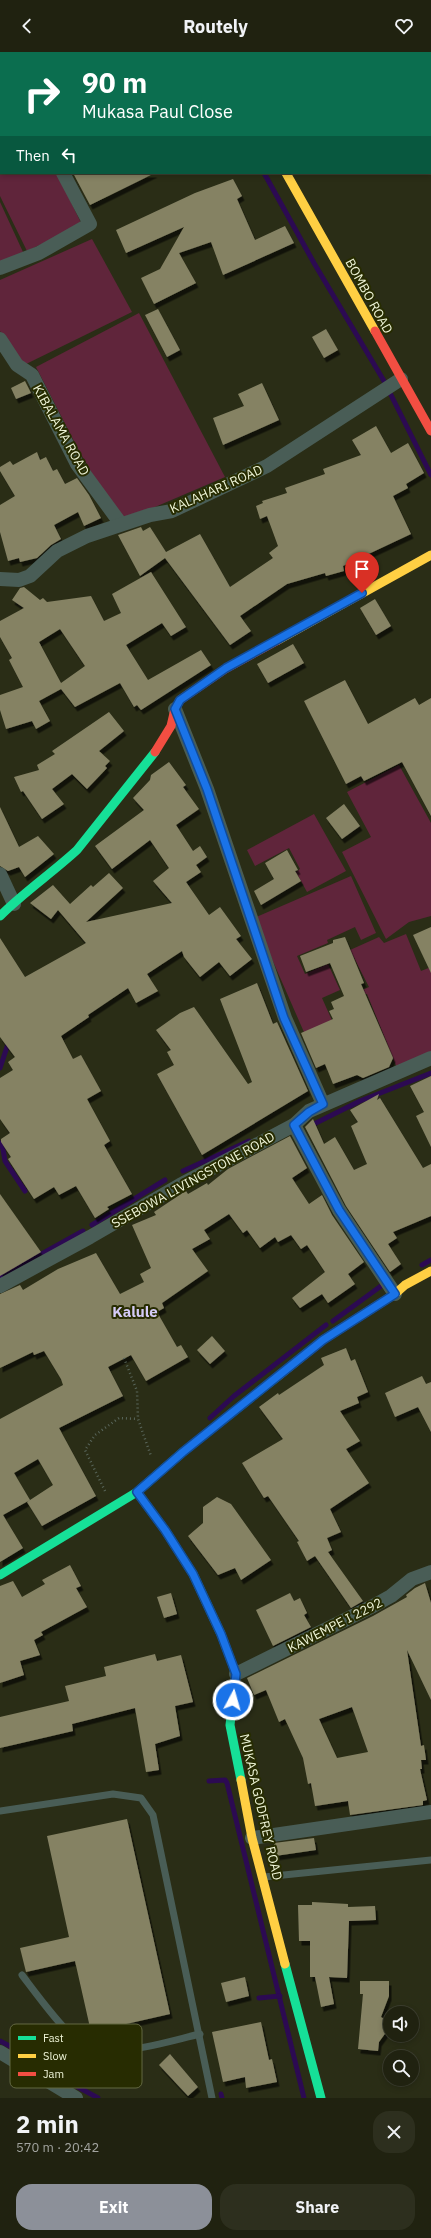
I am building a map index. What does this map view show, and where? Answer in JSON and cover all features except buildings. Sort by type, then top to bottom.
[{"type":"street","points":[[0,268],[39,253],[90,224],[64,174]]},
{"type":"street","name":"BOMBO ROAD","points":[[287,174],[431,431]]},
{"type":"street","name":"KIBALAMA ROAD","points":[[0,338],[17,365],[32,375],[77,464],[121,524]]},
{"type":"street","name":"KALAHARI ROAD","points":[[0,579],[19,580],[30,576],[57,551],[87,536],[150,515],[172,511],[267,466],[401,379]]},
{"type":"street","points":[[0,916],[14,904],[23,893],[62,864],[91,834],[164,740],[172,726],[175,709],[180,700],[226,668],[431,555]]},
{"type":"street","points":[[175,709],[207,789],[284,1018],[323,1104]]},
{"type":"street","points":[[0,874],[14,904]]},
{"type":"street","name":"SSEBOWA LIVINGSTONE ROAD","points":[[0,1286],[90,1237],[180,1185],[294,1125],[309,1112],[323,1104],[431,1058]]},
{"type":"street","points":[[294,1125],[339,1210],[395,1294]]},
{"type":"street","points":[[0,1575],[137,1492],[157,1474],[323,1340],[395,1294],[405,1284],[431,1271]]},
{"type":"street","name":"MUKASA GODFREY ROAD","points":[[137,1492],[165,1530],[193,1574],[221,1634],[236,1674],[230,1725],[252,1838],[321,2098]]},
{"type":"street","name":"KAWEMPE I 2292","points":[[236,1674],[373,1606],[391,1596],[412,1579],[431,1572]]},
{"type":"street","points":[[252,1838],[431,1812]]},
{"type":"street","points":[[0,2052],[10,2058]]},
{"type":"street","points":[[59,2088],[76,2098]]},
{"type":"lane","points":[[0,1812],[113,1794],[141,1798],[153,1815],[200,2034],[212,2098]]},
{"type":"lane","points":[[263,1877],[431,1860]]},
{"type":"lane","points":[[22,1975],[61,2024]]},
{"type":"lane","points":[[142,2047],[200,2034]]},
{"type":"path","points":[[124,1358],[137,1391],[138,1420],[157,1474]]},
{"type":"path","points":[[112,1508],[85,1450],[95,1435],[119,1418],[138,1420]]},
{"type":"shaded area","points":[[0,174],[57,174],[82,225],[27,251],[0,196]]},
{"type":"shaded area","points":[[0,202],[23,252],[0,263]]},
{"type":"shaded area","points":[[92,239],[132,312],[22,366],[0,331],[0,280]]},
{"type":"shaded area","points":[[139,313],[225,477],[120,522],[78,449],[36,367]]},
{"type":"shaded area","points":[[399,765],[431,823],[431,916],[409,922],[386,939],[342,852],[371,837],[347,792]]},
{"type":"shaded area","points":[[314,814],[346,871],[307,892],[296,872],[300,869],[289,848],[255,866],[247,850]]},
{"type":"shaded area","points":[[351,876],[376,933],[361,940],[355,927],[327,940],[328,943],[297,956],[305,974],[328,964],[340,990],[322,998],[342,1043],[314,1055],[254,918]]},
{"type":"shaded area","points":[[406,934],[421,971],[431,967],[431,1054],[397,1068],[367,994],[362,994],[360,991],[369,987],[350,950],[379,937],[384,943]]},
{"type":"waterway","points":[[265,174],[314,263],[384,381],[431,475]]},
{"type":"waterway","points":[[0,1068],[9,1041]]},
{"type":"waterway","points":[[310,1126],[360,1101],[431,1073]]},
{"type":"waterway","points":[[183,1171],[249,1141]]},
{"type":"waterway","points":[[0,1143],[3,1149],[5,1161],[25,1191]]},
{"type":"waterway","points":[[92,1225],[165,1180]]},
{"type":"waterway","points":[[0,1277],[83,1231]]},
{"type":"waterway","points":[[422,1265],[431,1260]]},
{"type":"waterway","points":[[333,1321],[381,1286]]},
{"type":"waterway","points":[[210,1418],[234,1396],[326,1325]]},
{"type":"waterway","points":[[209,1781],[225,1780],[227,1783],[304,2098]]},
{"type":"waterway","points":[[259,1998],[280,1996]]},
{"type":"waterway","points":[[0,2041],[10,2046]]},
{"type":"waterway","points":[[80,2088],[98,2098]]},
{"type":"waterway","points":[[221,2094],[222,2098]]},
{"type":"traffic: fast","points":[[0,916],[77,850],[155,752]]},
{"type":"traffic: fast","points":[[0,1575],[137,1492],[183,1452],[277,1377]]},
{"type":"traffic: fast","points":[[137,1492],[165,1530],[193,1574],[221,1634],[236,1674],[230,1725],[241,1780]]},
{"type":"traffic: fast","points":[[285,1964],[321,2098]]},
{"type":"traffic: slow","points":[[287,174],[375,331]]},
{"type":"traffic: slow","points":[[278,640],[431,555]]},
{"type":"traffic: slow","points":[[277,1377],[323,1340],[395,1294],[405,1285],[431,1271]]},
{"type":"traffic: slow","points":[[241,1780],[252,1838],[285,1964]]},
{"type":"traffic: jam","points":[[375,331],[431,431]]},
{"type":"traffic: jam","points":[[155,752],[171,726],[175,709],[180,700],[225,669],[278,640]]},
{"type":"district","name":"Kalule","points":[[135,1311]]},
{"type":"route","points":[[233,1700],[236,1674],[221,1634],[193,1574],[165,1530],[137,1492],[183,1452],[323,1340],[395,1294],[364,1250],[339,1210],[294,1125],[309,1112],[323,1104],[284,1018],[207,789],[175,709],[180,700],[226,668],[362,593]]}]
